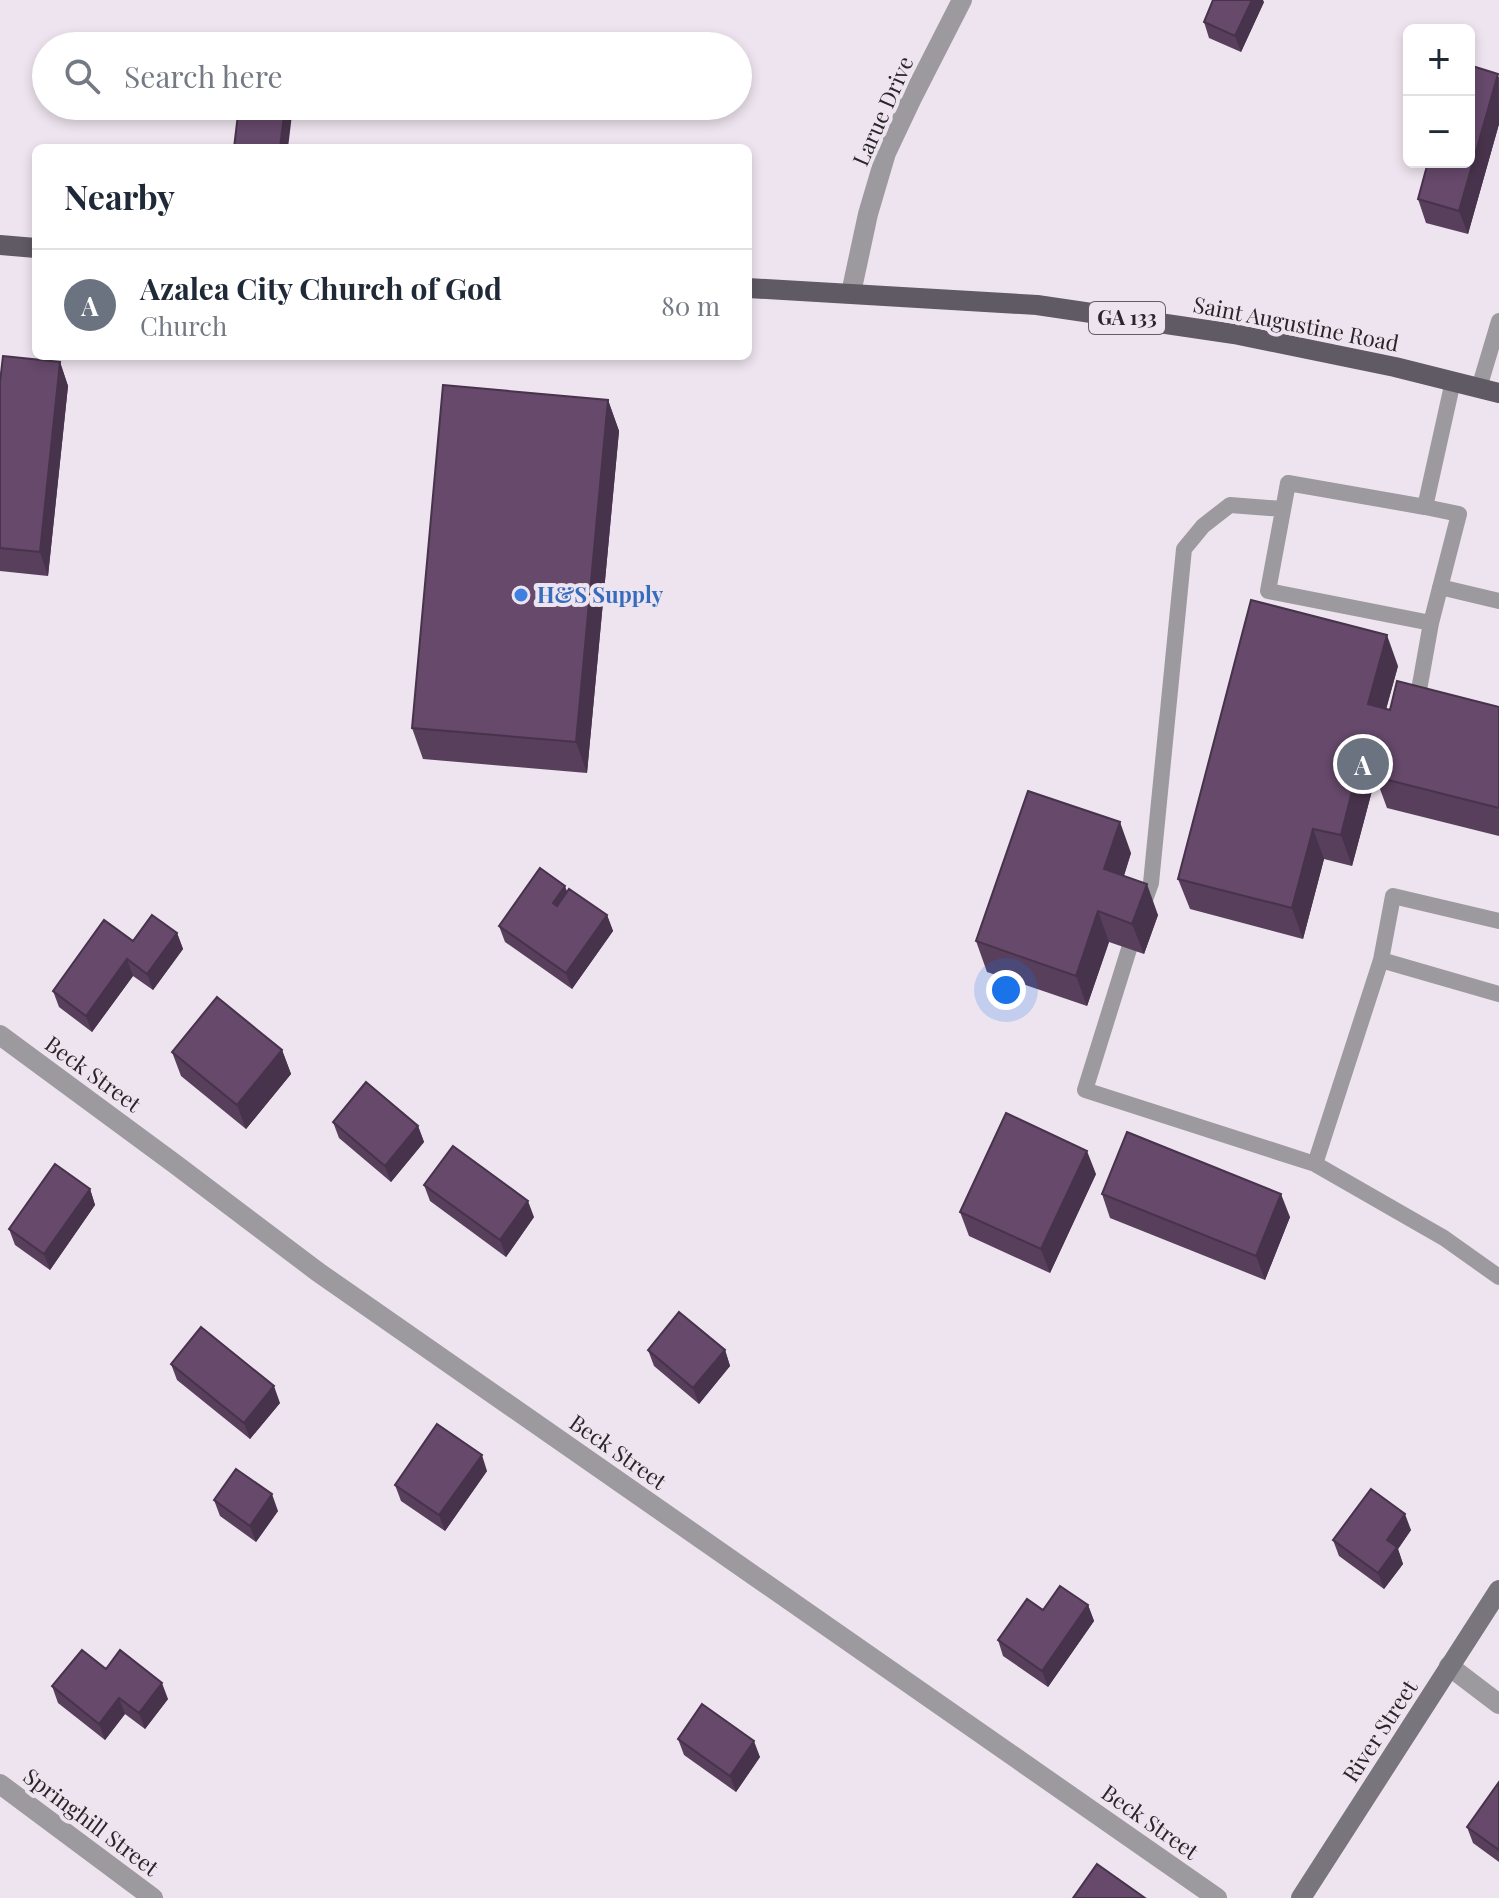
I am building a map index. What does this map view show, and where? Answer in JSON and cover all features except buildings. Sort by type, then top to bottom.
[{"type":"main road","points":[[0,245],[32,248]]},
{"type":"main road","name":"Saint Augustine Road","points":[[752,288],[1068,309],[1234,334],[1395,367],[1499,393]]},
{"type":"street","name":"Larue Drive","points":[[851,293],[868,214],[886,153],[962,0]]},
{"type":"street","name":"Beck Street","points":[[0,1035],[318,1272],[1217,1898]]},
{"type":"street","name":"River Street","points":[[1301,1898],[1499,1590]]},
{"type":"street","points":[[1449,1666],[1499,1704]]},
{"type":"street","name":"Springhill Street","points":[[0,1784],[153,1898]]},
{"type":"lane","points":[[1479,388],[1499,321]]},
{"type":"lane","points":[[1425,507],[1453,381]]},
{"type":"lane","points":[[1419,690],[1431,623],[1459,514],[1288,483],[1268,591],[1431,623]]},
{"type":"lane","points":[[1142,909],[1151,883],[1184,549],[1203,526],[1230,505],[1283,509]]},
{"type":"lane","points":[[1440,587],[1499,601]]},
{"type":"lane","points":[[1315,1164],[1381,960],[1393,896],[1499,921]]},
{"type":"lane","points":[[1129,949],[1085,1090],[1315,1164],[1444,1238],[1499,1277]]},
{"type":"lane","points":[[1381,960],[1499,994]]},
{"type":"place","name":"H&S Supply","points":[[521,595]]},
{"type":"place","name":"Azalea City Church of God","points":[[1363,764]]}]
